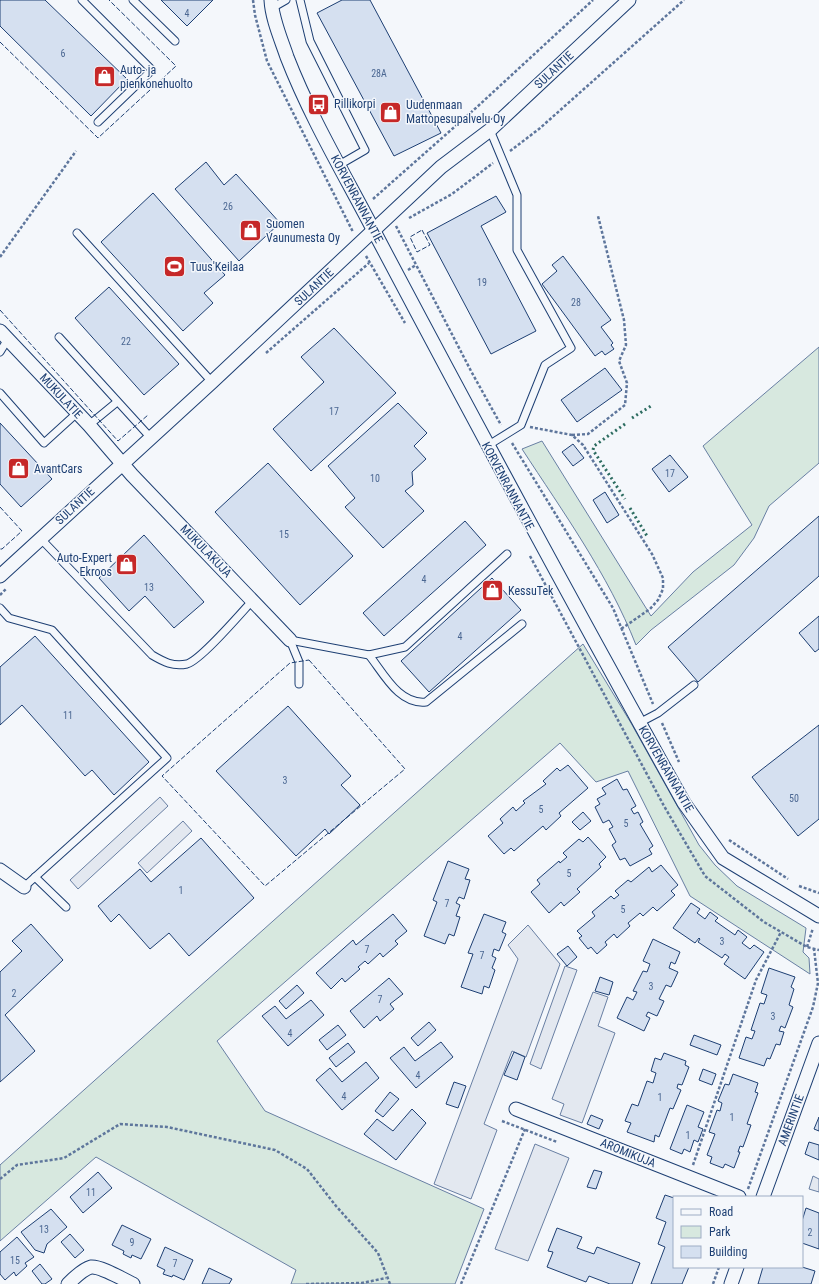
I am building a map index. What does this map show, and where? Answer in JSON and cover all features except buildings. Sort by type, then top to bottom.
[{"type":"street","name":"SULANTIE","points":[[0,576],[122,462],[212,382],[360,245],[373,230],[393,220],[441,168],[490,130],[629,0]]},
{"type":"street","name":"KORVENRANNANTIE","points":[[271,4],[281,39],[297,82],[339,165],[487,446],[684,803],[723,858],[819,916]]},
{"type":"street","name":"MUKULATIE","points":[[4,335],[122,462]]},
{"type":"street","name":"MUKULAKUJA","points":[[122,462],[132,476],[290,640]]},
{"type":"street","points":[[1,872],[24,887]]},
{"type":"street","name":"AMERINTIE","points":[[763,1196],[819,1043]]},
{"type":"street","name":"AROMIKUJA","points":[[516,1109],[692,1178],[744,1193]]},
{"type":"street","points":[[68,1284],[82,1272],[92,1267],[101,1269],[133,1284]]},
{"type":"street","points":[[731,1284],[737,1268]]},
{"type":"lane","points":[[82,0],[152,70],[98,122]]},
{"type":"lane","points":[[133,0],[175,41]]},
{"type":"lane","points":[[271,4],[286,0]]},
{"type":"lane","points":[[300,0],[310,41],[365,150],[339,165]]},
{"type":"lane","points":[[487,446],[521,425],[545,365],[571,348],[518,250],[517,196],[490,130]]},
{"type":"lane","points":[[77,232],[212,382]]},
{"type":"lane","points":[[0,352],[4,335]]},
{"type":"lane","points":[[59,337],[150,437]]},
{"type":"lane","points":[[0,394],[44,443],[77,413]]},
{"type":"lane","points":[[89,425],[117,402]]},
{"type":"lane","points":[[41,539],[152,655],[168,664],[188,664],[201,654],[253,600]]},
{"type":"lane","points":[[290,640],[369,655],[406,647],[507,554]]},
{"type":"lane","points":[[0,608],[9,618],[52,630],[167,758],[24,887]]},
{"type":"lane","points":[[369,655],[402,696],[416,703],[426,702],[522,624]]},
{"type":"lane","points":[[290,640],[299,662],[298,684]]},
{"type":"lane","points":[[639,723],[658,713],[694,685]]},
{"type":"lane","points":[[35,877],[66,907]]},
{"type":"path","points":[[373,199],[477,107],[593,0]]},
{"type":"path","points":[[393,220],[452,194],[539,129],[684,0]]},
{"type":"path","points":[[0,257],[76,151]]},
{"type":"path","points":[[369,192],[373,199],[393,220],[471,371],[506,434],[613,608],[682,769]]},
{"type":"path","points":[[521,425],[572,435],[588,434],[625,405],[627,383],[619,361],[626,345],[624,320],[598,216]]},
{"type":"path","points":[[572,435],[583,445],[652,554],[663,578],[663,589],[658,600],[650,609],[621,629]]},
{"type":"path","points":[[726,838],[799,886],[819,893]]},
{"type":"path","points":[[692,1178],[694,1161],[756,980],[781,932]]},
{"type":"path","points":[[744,1193],[813,1007],[818,983],[814,950]]},
{"type":"path","points":[[461,1284],[531,1115]]},
{"type":"path","points":[[0,1179],[17,1165],[64,1158],[120,1124],[166,1127],[275,1150],[307,1169],[336,1206],[378,1253],[386,1278],[390,1284]]},
{"type":"path","points":[[713,1284],[720,1268]]},
{"type":"path","points":[[306,1284],[362,1283],[386,1278]]},
{"type":"green space","points":[[819,347],[819,463],[769,506],[754,538],[734,565],[651,630],[636,645],[625,619],[598,568],[569,520],[522,449],[542,441],[651,616],[693,572],[752,525],[703,446]]},
{"type":"green space","points":[[583,644],[631,723],[699,845],[715,865],[737,886],[806,928],[803,952],[809,958],[810,974],[690,896],[628,771],[596,782],[560,743],[217,1041],[265,1111],[484,1209],[455,1284],[291,1284],[296,1270],[96,1157],[0,1241],[0,1165]]},
{"type":"shaded area","points":[[160,797],[168,806],[78,889],[70,880]]},
{"type":"shaded area","points":[[183,821],[192,831],[147,873],[138,863]]},
{"type":"shaded area","points":[[528,925],[560,964],[526,1057],[512,1051],[484,1124],[497,1130],[471,1199],[434,1184],[518,959],[508,945]]},
{"type":"shaded area","points":[[565,966],[577,970],[541,1069],[530,1064]]},
{"type":"shaded area","points":[[593,992],[608,997],[598,1026],[615,1033],[582,1123],[560,1115],[564,1104],[552,1099]]},
{"type":"shaded area","points":[[535,1144],[569,1158],[528,1261],[495,1249]]},
{"type":"shaded area","points":[[813,1176],[819,1179],[819,1192],[809,1189]]},
{"type":"hedge","points":[[632,418],[651,406]]},
{"type":"hedge","points":[[625,424],[594,446],[593,450],[625,499]]},
{"type":"hedge","points":[[630,508],[647,536]]},
{"type":"fence","points":[[0,42],[98,138],[176,66],[109,0]]},
{"type":"fence","points":[[422,230],[430,245],[417,252],[410,237],[422,230]]},
{"type":"fence","points":[[0,310],[118,441],[148,415]]},
{"type":"fence","points":[[0,507],[22,531],[2,549],[0,549]]},
{"type":"fence","points":[[309,660],[405,769],[265,886],[162,776],[290,663],[309,660]]},
{"type":"place","name":"Auto- ja pienkonehuolto","points":[[104,77]]},
{"type":"place","name":"Pillikorpi","points":[[318,104]]},
{"type":"place","name":"Uudenmaan Mattopesupalvelu Oy","points":[[390,112]]},
{"type":"place","name":"Suomen Vaunumesta Oy","points":[[251,231]]},
{"type":"place","name":"Tuus'Keilaa","points":[[174,267]]},
{"type":"place","name":"AvantCars","points":[[18,469]]},
{"type":"place","name":"Auto-Expert Ekroos","points":[[127,565]]},
{"type":"place","name":"KessuTek","points":[[493,591]]}]
